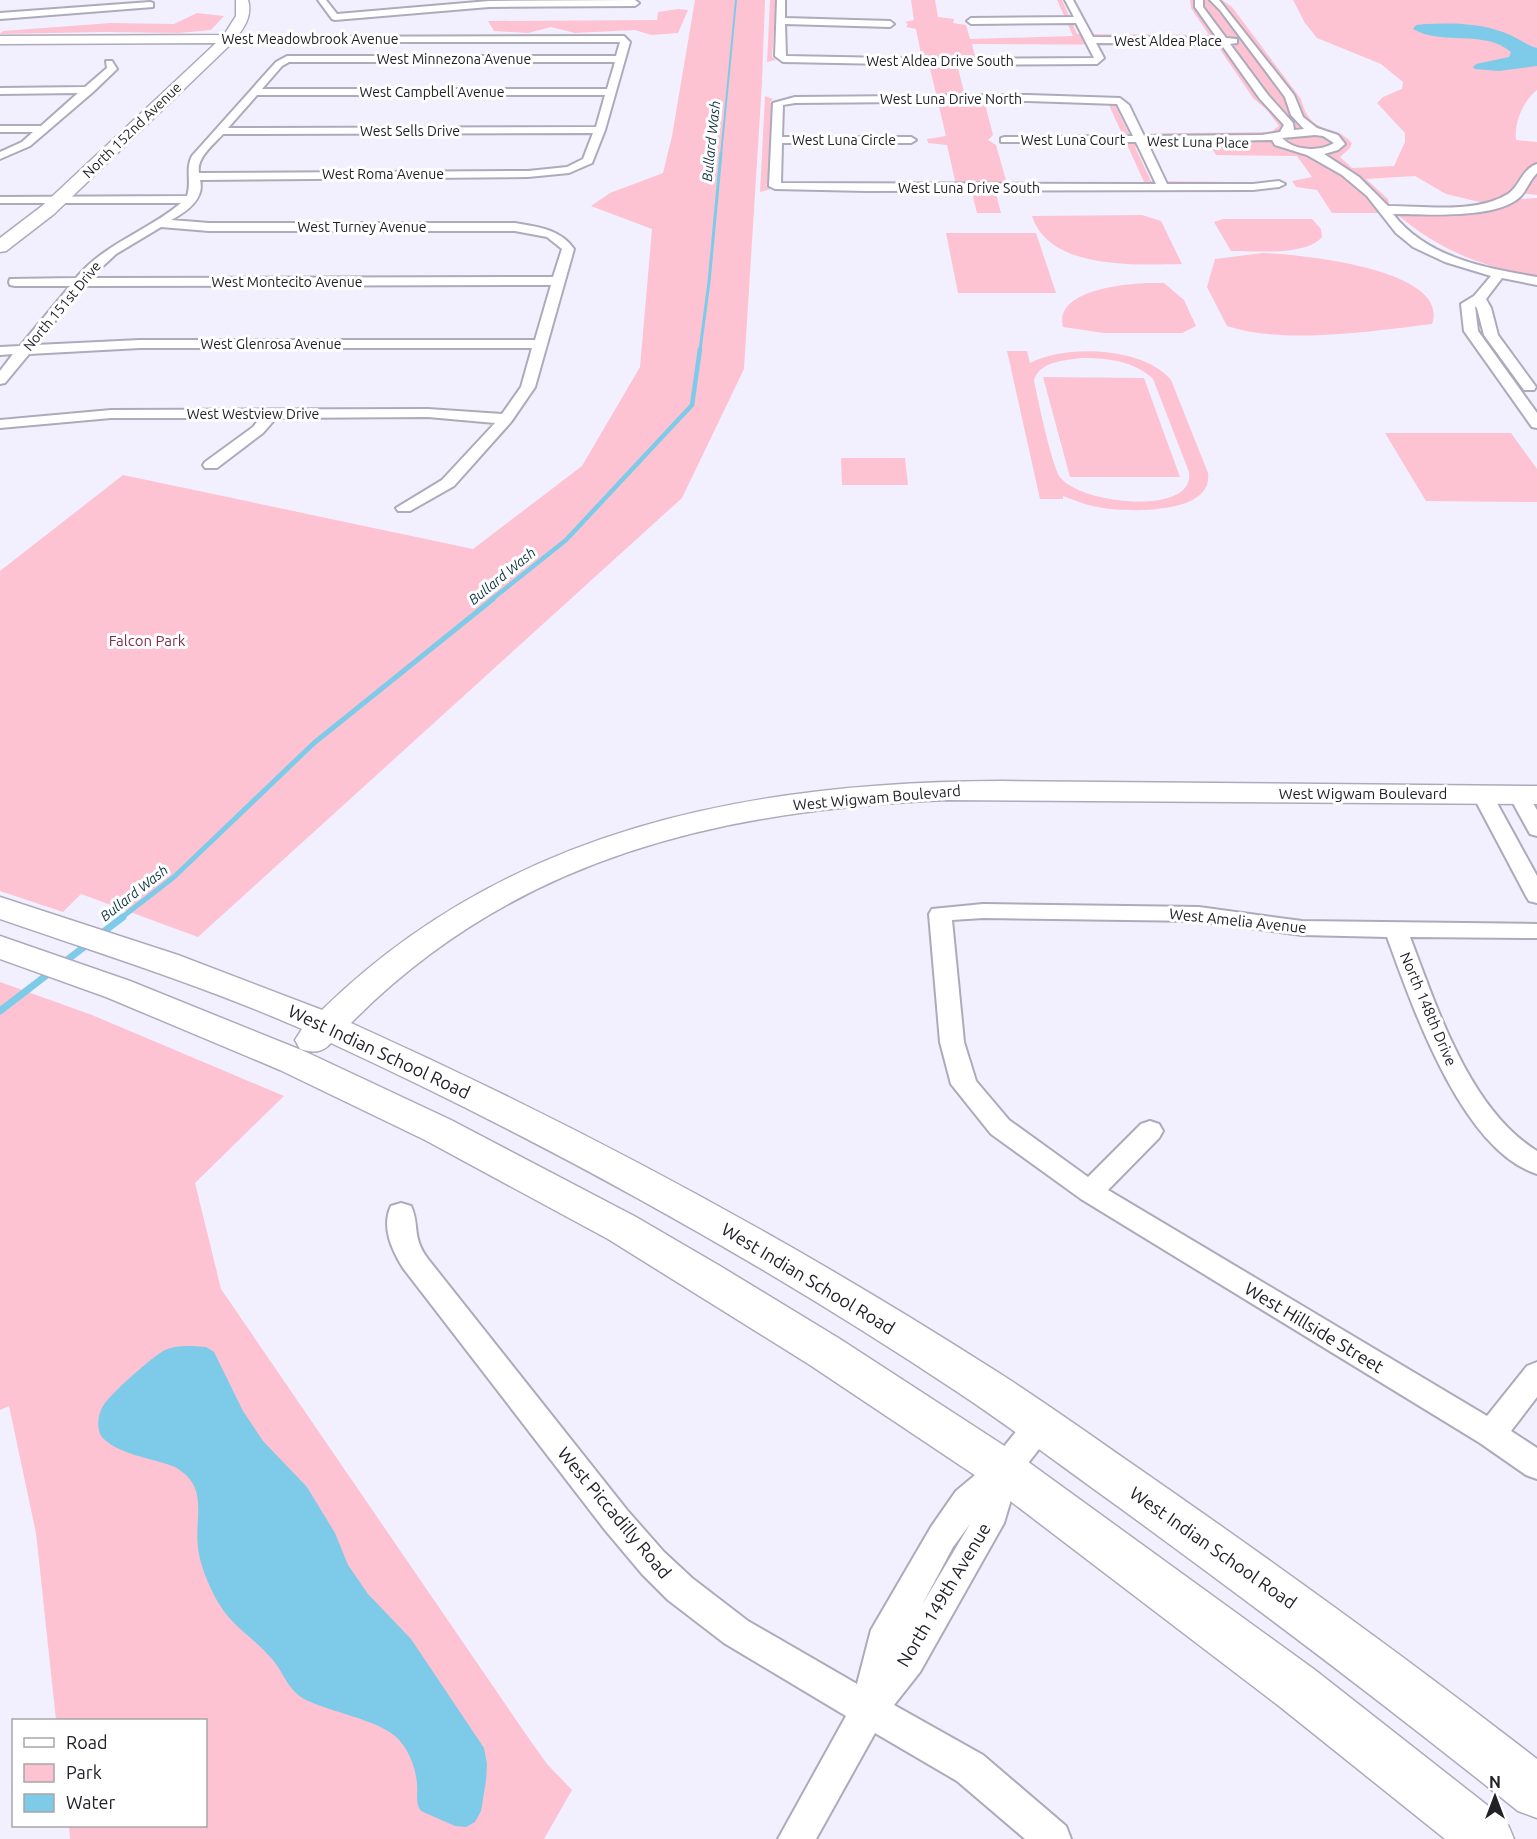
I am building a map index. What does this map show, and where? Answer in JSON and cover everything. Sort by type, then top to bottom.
[{"type":"street","name":"North 152nd Avenue","points":[[0,247],[27,228],[58,200],[228,39],[243,17],[245,10],[242,0]]},
{"type":"street","points":[[322,0],[335,17],[509,3],[634,5]]},
{"type":"street","points":[[781,0],[781,21],[890,24]]},
{"type":"street","points":[[1069,0],[1088,39]]},
{"type":"street","points":[[1199,0],[1199,7],[1242,68],[1289,125],[1289,130],[1282,139]]},
{"type":"street","points":[[1214,0],[1228,14],[1290,96],[1293,110],[1305,126],[1340,141],[1332,156]]},
{"type":"street","points":[[0,16],[150,2],[152,15]]},
{"type":"street","points":[[453,7],[460,15]]},
{"type":"street","points":[[1204,14],[1228,14]]},
{"type":"street","points":[[971,21],[1079,20]]},
{"type":"street","name":"West Aldea Drive South","points":[[781,21],[780,56],[783,59],[944,67],[1097,61],[1099,58],[1088,39]]},
{"type":"street","points":[[463,39],[467,29]]},
{"type":"street","name":"West Meadowbrook Avenue","points":[[3,43],[228,39],[621,38],[625,42],[620,59]]},
{"type":"street","name":"West Aldea Place","points":[[1088,39],[1247,39]]},
{"type":"street","points":[[600,130],[620,59]]},
{"type":"street","name":"West Minnezona Avenue","points":[[254,92],[279,64],[287,60],[620,59]]},
{"type":"street","points":[[0,156],[26,144],[44,129],[112,69],[110,63]]},
{"type":"street","points":[[1242,68],[1268,68]]},
{"type":"street","points":[[0,91],[90,90]]},
{"type":"street","points":[[1259,90],[1285,90]]},
{"type":"street","points":[[0,200],[192,199],[196,177],[192,169],[196,158],[254,92]]},
{"type":"street","name":"West Campbell Avenue","points":[[254,92],[611,92]]},
{"type":"street","name":"West Luna Drive North","points":[[777,140],[778,103],[783,101],[950,94],[1120,101],[1140,141]]},
{"type":"street","points":[[0,129],[44,129]]},
{"type":"street","name":"West Sells Drive","points":[[220,131],[600,130]]},
{"type":"street","name":"West Roma Avenue","points":[[196,177],[528,174],[569,170],[588,161],[600,130]]},
{"type":"street","points":[[1282,139],[1320,133]]},
{"type":"street","points":[[1282,139],[1308,151],[1332,156],[1370,194],[1402,233],[1418,244],[1457,261],[1499,274],[1537,281]]},
{"type":"street","name":"West Luna Place","points":[[1140,141],[1282,139]]},
{"type":"street","name":"West Luna Circle","points":[[777,140],[911,140]]},
{"type":"street","name":"West Luna Drive South","points":[[777,140],[775,186],[867,188],[1253,187],[1279,184]]},
{"type":"street","name":"West Luna Court","points":[[1005,140],[1140,141]]},
{"type":"street","points":[[1140,141],[1162,187]]},
{"type":"street","points":[[1384,210],[1457,210],[1496,205],[1516,194],[1532,168]]},
{"type":"street","name":"North 151st Drive","points":[[0,380],[92,268],[112,251],[177,212],[192,199]]},
{"type":"street","name":"West Turney Avenue","points":[[160,223],[209,227],[515,227],[543,232],[562,240],[568,249],[559,281]]},
{"type":"street","points":[[1499,274],[1479,299],[1468,304],[1469,325],[1537,424]]},
{"type":"street","points":[[404,508],[448,483],[506,419],[528,387],[559,281]]},
{"type":"street","name":"West Montecito Avenue","points":[[15,282],[559,281]]},
{"type":"street","points":[[1479,299],[1484,308],[1491,334],[1537,398]]},
{"type":"street","name":"West Glenrosa Avenue","points":[[0,351],[140,344],[542,344]]},
{"type":"street","points":[[1491,360],[1510,360]]},
{"type":"street","points":[[211,465],[258,430],[272,413]]},
{"type":"street","name":"West Westview Drive","points":[[0,424],[111,414],[449,413],[506,419]]},
{"type":"street","name":"West Wigwam Boulevard","points":[[293,1061],[380,975],[441,929],[517,885],[604,849],[684,824],[839,799],[966,790],[1528,795]]},
{"type":"street","points":[[1482,794],[1537,896]]},
{"type":"street","points":[[1528,795],[1537,829]]},
{"type":"street","name":"West Indian School Road","points":[[0,908],[165,963],[327,1026],[526,1121],[741,1238],[977,1382],[1275,1591],[1417,1697],[1537,1792]]},
{"type":"street","name":"West Amelia Avenue","points":[[1000,1127],[964,1084],[952,1042],[940,914],[984,911],[1199,914],[1302,928],[1537,931]]},
{"type":"street","name":"North 148th Drive","points":[[1396,931],[1440,1043],[1467,1095],[1511,1147],[1537,1164]]},
{"type":"street","points":[[0,948],[118,989],[293,1061],[438,1130],[622,1228],[825,1352],[1004,1470],[1297,1688],[1487,1839]]},
{"type":"street","name":"West Hillside Street","points":[[1000,1127],[1090,1192],[1491,1434],[1537,1465]]},
{"type":"street","points":[[1090,1192],[1150,1131]]},
{"type":"street","name":"West Piccadilly Road","points":[[401,1215],[400,1235],[405,1250],[417,1267],[653,1563],[680,1589],[736,1632],[868,1711],[970,1768],[1053,1839]]},
{"type":"street","points":[[1491,1434],[1537,1375]]},
{"type":"street","name":"North 149th Avenue","points":[[796,1839],[868,1711],[908,1660],[936,1579],[993,1513],[1004,1470],[1039,1426]]},
{"type":"green space","name":"Falcon Park","points":[[695,0],[765,0],[744,369],[682,498],[198,937],[81,894],[63,912],[0,891],[0,571],[123,475],[473,549],[582,466],[640,367],[652,229],[591,206],[610,193],[663,173],[672,136]]},
{"type":"green space","points":[[770,0],[776,0],[772,57],[776,60],[767,62]]},
{"type":"green space","points":[[911,0],[935,0],[938,17],[954,19],[953,23],[966,25],[970,39],[1073,36],[1057,0],[1062,0],[1077,34],[1209,35],[1191,8],[1190,0],[1222,0],[1232,7],[1301,99],[1311,119],[1317,125],[1338,133],[1352,143],[1340,157],[1352,168],[1394,166],[1405,142],[1405,133],[1377,103],[1383,97],[1402,89],[1403,82],[1381,64],[1317,38],[1305,23],[1293,0],[1537,0],[1537,90],[1524,106],[1518,120],[1516,140],[1537,142],[1537,195],[1509,192],[1501,198],[1484,203],[1446,194],[1415,176],[1366,179],[1388,199],[1389,204],[1373,204],[1379,213],[1332,213],[1317,190],[1296,187],[1292,181],[1312,177],[1297,156],[1216,155],[1211,147],[1135,147],[1151,181],[1232,182],[1233,184],[1145,184],[1108,103],[1115,105],[1129,134],[1271,132],[1279,126],[1267,110],[1253,98],[1217,45],[972,44],[976,60],[956,60],[966,100],[984,100],[993,135],[988,140],[996,145],[1007,184],[994,185],[1001,213],[977,213],[970,185],[956,185],[947,145],[928,143],[927,139],[946,136],[928,60],[922,59],[916,29],[906,27],[908,24],[905,22],[914,20]]},
{"type":"green space","points":[[688,10],[678,33],[651,35],[635,30],[575,33],[551,27],[528,33],[494,31],[488,21],[657,20],[658,12]]},
{"type":"green space","points":[[197,13],[224,16],[211,30],[179,33],[0,34],[3,31],[111,23],[174,24]]},
{"type":"green space","points":[[765,96],[773,99],[770,102],[772,104],[769,182],[766,185],[771,189],[760,192]]},
{"type":"green space","points":[[1537,198],[1537,276],[1517,273],[1463,256],[1430,238],[1398,215],[1494,210],[1520,199]]},
{"type":"green space","points":[[1142,215],[1161,221],[1182,264],[1142,265],[1096,261],[1075,255],[1056,246],[1041,234],[1032,216]]},
{"type":"green space","points":[[1223,219],[1312,219],[1321,229],[1322,237],[1314,243],[1293,250],[1231,251],[1214,222]]},
{"type":"green space","points":[[946,233],[1036,233],[1056,293],[958,293]]},
{"type":"green space","points":[[1263,253],[1336,261],[1396,277],[1419,289],[1432,305],[1432,324],[1356,333],[1301,336],[1250,332],[1227,326],[1207,287],[1215,259]]},
{"type":"green space","points":[[1164,283],[1184,300],[1196,326],[1182,333],[1104,333],[1063,327],[1063,315],[1069,305],[1080,297],[1108,288]]},
{"type":"green space","points":[[1007,351],[1027,351],[1030,363],[1045,357],[1083,351],[1124,355],[1159,369],[1171,380],[1208,473],[1206,487],[1198,497],[1184,504],[1149,510],[1098,507],[1063,496],[1063,499],[1040,499]],"holes":[[[1092,358],[1129,364],[1153,379],[1189,472],[1186,486],[1174,496],[1134,502],[1111,499],[1089,494],[1071,486],[1060,477],[1049,446],[1034,380],[1037,374],[1048,365]]]},
{"type":"green space","points":[[1043,377],[1144,378],[1180,477],[1070,477]]},
{"type":"green space","points":[[1385,433],[1511,433],[1537,469],[1537,502],[1426,501]]},
{"type":"green space","points":[[841,458],[905,458],[908,485],[842,485]]},
{"type":"green space","points":[[0,982],[92,1015],[284,1096],[195,1183],[221,1289],[525,1733],[547,1764],[572,1790],[544,1839],[70,1839],[69,1827],[207,1827],[207,1719],[56,1719],[36,1533],[9,1406],[0,1410]]},
{"type":"water","points":[[1416,25],[1474,25],[1503,32],[1537,48],[1537,66],[1499,71],[1475,69],[1473,67],[1476,64],[1509,57],[1511,52],[1488,41],[1437,37],[1413,29]]},
{"type":"water","points":[[192,1346],[206,1347],[214,1352],[243,1411],[263,1441],[307,1487],[335,1533],[348,1565],[368,1594],[411,1639],[484,1748],[487,1764],[486,1781],[481,1811],[475,1822],[466,1827],[455,1826],[421,1811],[417,1802],[413,1765],[404,1746],[395,1736],[364,1720],[306,1700],[290,1687],[272,1659],[234,1623],[214,1595],[199,1554],[198,1503],[193,1484],[175,1467],[126,1452],[109,1443],[100,1434],[98,1422],[100,1413],[114,1393],[142,1367],[165,1350]]},
{"type":"waterway","name":"Bullard Wash","points":[[721,155],[736,0]]},
{"type":"waterway","name":"Bullard Wash","points":[[700,350],[721,153]]},
{"type":"waterway","name":"Bullard Wash","points":[[491,600],[566,540],[692,405],[700,349]]},
{"type":"waterway","name":"Bullard Wash","points":[[121,918],[174,877],[314,743],[493,599]]},
{"type":"waterway","name":"Bullard Wash","points":[[98,936],[123,917]]},
{"type":"waterway","name":"Bullard Wash","points":[[63,963],[88,944]]},
{"type":"waterway","name":"Bullard Wash","points":[[0,1011],[52,971]]}]
